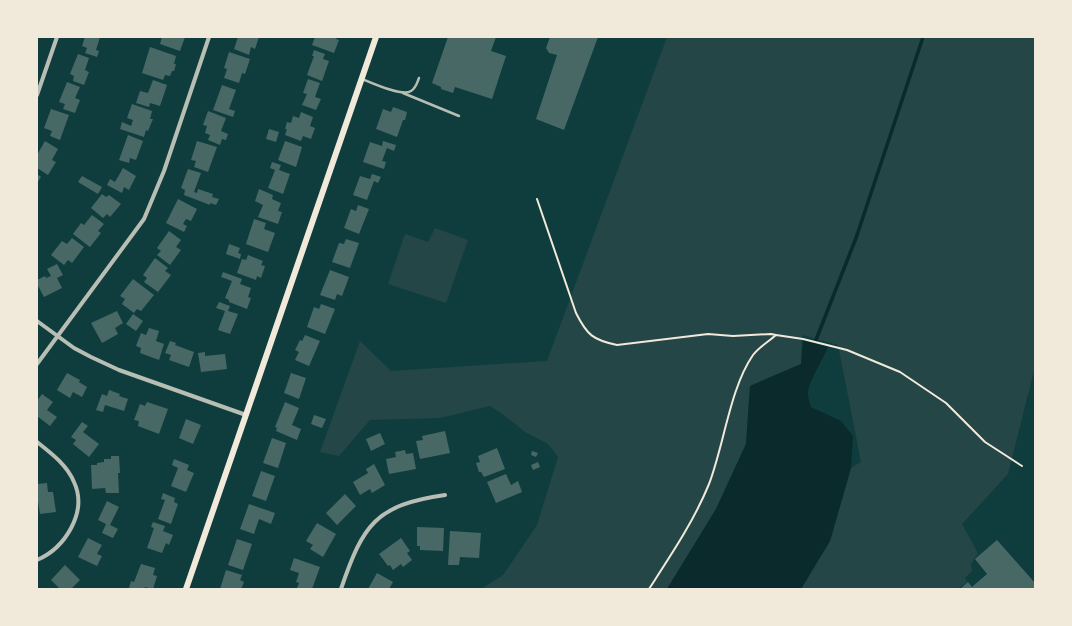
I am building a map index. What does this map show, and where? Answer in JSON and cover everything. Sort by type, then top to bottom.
[{"type":"main road","points":[[186,589],[376,37]]},
{"type":"street","points":[[37,95],[57,37]]},
{"type":"street","points":[[37,364],[144,219],[164,171],[209,37]]},
{"type":"street","points":[[37,321],[91,357],[119,370],[246,414]]},
{"type":"street","points":[[37,442],[64,466],[74,481],[77,490],[77,505],[72,527],[63,541],[52,552],[37,560]]},
{"type":"street","points":[[341,589],[359,542],[374,522],[394,508],[405,503],[445,495]]},
{"type":"lane","points":[[402,93],[410,92],[416,86],[419,78]]},
{"type":"lane","points":[[362,79],[460,116]]},
{"type":"path","points":[[537,199],[576,313],[583,328],[590,336],[602,342],[617,345],[708,334],[733,336],[770,334],[829,345],[862,355],[900,372],[946,403],[985,442],[1022,466]]},
{"type":"path","points":[[649,589],[686,530],[704,494],[716,460],[735,395],[747,368],[758,349],[776,335]]},
{"type":"shaded area","points":[[667,37],[1035,37],[1035,367],[1008,474],[962,524],[978,553],[971,564],[972,571],[965,578],[967,582],[958,589],[801,589],[830,541],[851,468],[861,462],[838,345],[802,335],[801,364],[750,386],[746,444],[716,509],[667,589],[481,589],[503,575],[537,525],[558,457],[548,444],[525,432],[490,406],[440,418],[370,420],[339,456],[320,452],[360,341],[391,371],[547,361]]},
{"type":"shaded area","points":[[435,228],[468,240],[446,303],[388,284],[405,234],[428,242]]},
{"type":"shaded area","points":[[803,340],[828,346],[808,390],[811,407],[841,421],[853,436],[851,468],[830,541],[801,589],[667,589],[716,509],[746,444],[750,386],[801,364]]},
{"type":"building","points":[[85,37],[100,37],[96,50],[99,51],[97,57],[85,53],[87,48],[82,46]]},
{"type":"building","points":[[162,37],[185,37],[180,51],[160,44]]},
{"type":"building","points":[[238,37],[259,37],[255,49],[251,47],[249,55],[234,49]]},
{"type":"building","points":[[315,37],[337,37],[336,39],[339,40],[334,53],[312,45]]},
{"type":"building","points":[[448,37],[496,37],[491,51],[506,56],[492,99],[455,87],[453,93],[441,89],[441,87],[432,83]]},
{"type":"building","points":[[550,37],[598,37],[564,130],[536,119],[557,55],[549,53],[546,48]]},
{"type":"building","points":[[150,47],[176,56],[174,71],[172,71],[170,76],[165,75],[163,80],[142,73]]},
{"type":"building","points":[[314,50],[325,54],[323,59],[329,61],[322,81],[307,75],[314,56],[312,56]]},
{"type":"building","points":[[229,52],[250,59],[245,74],[242,73],[239,83],[224,78],[227,69],[224,68]]},
{"type":"building","points":[[78,54],[89,58],[85,70],[89,72],[84,85],[73,81],[74,76],[70,74]]},
{"type":"building","points":[[308,79],[320,83],[315,97],[321,99],[316,110],[302,105],[307,94],[303,93]]},
{"type":"building","points":[[153,80],[167,85],[160,106],[150,103],[149,107],[136,103],[140,91],[148,93]]},
{"type":"building","points":[[67,82],[80,87],[75,98],[80,100],[75,113],[63,109],[65,104],[59,102]]},
{"type":"building","points":[[222,85],[236,90],[229,109],[235,111],[233,117],[213,110]]},
{"type":"building","points":[[132,104],[152,111],[150,119],[153,119],[148,131],[146,130],[144,137],[120,129],[122,122],[131,126],[133,120],[127,118]]},
{"type":"building","points":[[393,107],[407,112],[397,137],[376,129],[383,109],[391,112]]},
{"type":"building","points":[[51,109],[69,115],[60,140],[50,136],[52,131],[44,128]]},
{"type":"building","points":[[208,111],[226,118],[221,131],[228,134],[226,140],[222,139],[220,145],[208,140],[210,135],[205,133],[207,126],[203,125]]},
{"type":"building","points":[[301,112],[313,117],[310,126],[315,128],[311,139],[303,136],[301,141],[285,135],[287,129],[285,129],[287,122],[291,123],[293,116],[299,118]]},
{"type":"building","points":[[269,129],[279,132],[276,142],[266,139]]},
{"type":"building","points":[[128,135],[143,141],[136,160],[130,158],[129,163],[119,160]]},
{"type":"building","points":[[45,141],[58,149],[52,160],[56,162],[48,175],[37,168],[37,155]]},
{"type":"building","points":[[197,141],[217,147],[208,172],[194,167],[196,161],[191,160]]},
{"type":"building","points":[[285,141],[302,147],[296,167],[278,160]]},
{"type":"building","points":[[383,141],[396,145],[394,151],[387,148],[382,161],[386,162],[384,169],[363,162],[370,142],[382,146]]},
{"type":"building","points":[[272,162],[281,165],[279,170],[290,174],[283,194],[268,188],[275,170],[270,168]]},
{"type":"building","points":[[123,168],[136,176],[129,190],[124,187],[122,193],[107,185],[110,179],[115,182]]},
{"type":"building","points":[[188,169],[201,173],[194,192],[197,193],[198,189],[213,194],[212,197],[219,199],[216,205],[210,203],[210,205],[184,195],[185,190],[181,188]]},
{"type":"building","points":[[37,174],[41,177],[37,183]]},
{"type":"building","points":[[372,174],[381,177],[378,183],[374,181],[367,200],[353,195],[360,176],[370,179]]},
{"type":"building","points":[[82,176],[102,187],[98,194],[78,182]]},
{"type":"building","points":[[259,189],[273,195],[272,199],[281,203],[278,211],[282,212],[278,224],[258,217],[263,205],[255,201]]},
{"type":"building","points":[[102,194],[106,197],[109,195],[121,204],[110,217],[107,214],[103,218],[91,208]]},
{"type":"building","points":[[178,199],[197,209],[191,221],[186,219],[183,224],[187,226],[184,232],[166,223]]},
{"type":"building","points":[[358,205],[369,209],[359,234],[344,228],[351,209],[356,211]]},
{"type":"building","points":[[92,215],[104,224],[98,231],[101,233],[90,247],[73,234],[81,223],[84,225]]},
{"type":"building","points":[[254,219],[266,223],[264,229],[275,233],[268,252],[246,244]]},
{"type":"building","points":[[169,231],[181,240],[176,247],[181,250],[170,265],[157,255],[161,251],[157,248]]},
{"type":"building","points":[[72,238],[84,247],[72,263],[68,260],[64,265],[51,255],[62,241],[67,244]]},
{"type":"building","points":[[346,239],[359,243],[350,268],[332,262],[339,243],[344,244]]},
{"type":"building","points":[[229,244],[240,248],[238,253],[241,254],[240,259],[226,254]]},
{"type":"building","points":[[248,255],[263,261],[261,265],[265,266],[261,278],[257,276],[256,280],[237,273],[242,259],[246,260]]},
{"type":"building","points":[[155,258],[168,268],[165,271],[171,275],[158,292],[144,282],[147,278],[143,275]]},
{"type":"building","points":[[57,264],[63,275],[57,278],[62,288],[44,297],[37,284],[37,280],[45,276],[46,278],[51,276],[47,269]]},
{"type":"building","points":[[330,270],[349,277],[342,296],[337,294],[335,300],[320,295]]},
{"type":"building","points":[[223,272],[242,279],[240,284],[251,288],[248,297],[251,298],[247,309],[229,302],[229,300],[225,298],[232,281],[221,277]]},
{"type":"building","points":[[133,279],[154,295],[141,311],[137,309],[134,313],[122,304],[125,299],[120,296]]},
{"type":"building","points":[[219,302],[230,306],[228,311],[238,314],[230,334],[218,330],[225,311],[216,308]]},
{"type":"building","points":[[321,304],[335,309],[325,334],[307,327],[314,307],[319,309]]},
{"type":"building","points":[[117,311],[123,323],[115,328],[118,334],[102,343],[91,323]]},
{"type":"building","points":[[133,314],[143,321],[136,331],[126,324]]},
{"type":"building","points":[[149,328],[159,331],[156,341],[164,344],[159,360],[140,353],[141,348],[136,346],[141,333],[146,335]]},
{"type":"building","points":[[305,335],[320,341],[309,366],[295,360],[299,352],[295,350],[300,340],[302,341]]},
{"type":"building","points":[[170,341],[176,343],[175,345],[194,352],[189,367],[169,360],[171,355],[165,353]]},
{"type":"building","points":[[205,352],[205,356],[225,354],[227,369],[201,372],[198,353]]},
{"type":"building","points":[[67,373],[80,380],[79,382],[87,387],[82,397],[73,392],[70,398],[57,390]]},
{"type":"building","points":[[291,373],[306,378],[299,399],[284,393]]},
{"type":"building","points":[[109,390],[128,399],[124,411],[105,405],[103,412],[96,410],[102,394],[107,396]]},
{"type":"building","points":[[42,394],[53,402],[47,410],[57,417],[50,426],[37,416],[37,401]]},
{"type":"building","points":[[147,402],[168,409],[159,434],[138,426],[139,421],[134,420],[140,404],[145,406]]},
{"type":"building","points":[[285,402],[299,408],[292,425],[301,429],[297,440],[276,431],[277,428],[275,427]]},
{"type":"building","points":[[314,415],[326,419],[322,428],[311,424]]},
{"type":"building","points":[[186,419],[201,425],[193,444],[179,438]]},
{"type":"building","points":[[82,422],[88,426],[83,432],[99,444],[89,457],[73,444],[76,440],[71,437]]},
{"type":"building","points":[[445,431],[450,453],[420,459],[416,441],[423,440],[422,436]]},
{"type":"building","points":[[380,433],[385,444],[371,451],[366,439]]},
{"type":"building","points":[[272,438],[286,443],[278,468],[263,463]]},
{"type":"building","points":[[497,448],[505,469],[484,477],[481,472],[479,472],[476,463],[480,462],[478,456]]},
{"type":"building","points":[[405,450],[406,454],[413,453],[416,469],[389,474],[386,459],[396,457],[395,452]]},
{"type":"building","points":[[532,451],[538,453],[536,457],[531,455]]},
{"type":"building","points":[[111,456],[119,456],[119,493],[106,493],[105,488],[92,489],[91,465],[97,465],[97,463],[104,462],[104,459],[111,459]]},
{"type":"building","points":[[174,459],[189,465],[187,470],[194,473],[186,492],[171,486],[178,468],[172,465]]},
{"type":"building","points":[[538,462],[540,467],[533,470],[531,465]]},
{"type":"building","points":[[374,464],[385,485],[372,493],[370,489],[360,495],[353,482],[368,473],[366,469]]},
{"type":"building","points":[[261,471],[275,476],[266,501],[252,496]]},
{"type":"building","points":[[506,474],[511,485],[518,481],[522,492],[496,503],[487,482]]},
{"type":"building","points":[[47,483],[48,492],[53,492],[56,512],[40,514],[37,484]]},
{"type":"building","points":[[163,493],[175,498],[174,502],[178,504],[171,524],[158,519],[165,500],[161,499]]},
{"type":"building","points":[[345,494],[356,506],[337,525],[326,513]]},
{"type":"building","points":[[107,501],[119,507],[110,525],[118,529],[113,538],[102,533],[106,524],[98,520]]},
{"type":"building","points":[[249,504],[275,513],[271,524],[259,519],[254,534],[240,529]]},
{"type":"building","points":[[153,522],[165,526],[163,531],[173,535],[169,545],[166,543],[162,553],[147,548],[154,528],[151,527]]},
{"type":"building","points":[[317,523],[336,534],[323,557],[310,549],[313,545],[306,541]]},
{"type":"building","points":[[417,527],[444,528],[443,551],[420,550],[420,546],[417,546]]},
{"type":"building","points":[[450,531],[481,533],[479,558],[460,557],[459,565],[448,565]]},
{"type":"building","points":[[88,538],[102,545],[97,554],[102,556],[97,566],[78,557]]},
{"type":"building","points":[[401,538],[410,551],[407,553],[412,560],[403,567],[401,564],[393,570],[379,554]]},
{"type":"building","points":[[237,539],[252,544],[243,570],[228,565]]},
{"type":"building","points":[[997,540],[1035,583],[1035,589],[960,589],[968,582],[972,587],[987,574],[975,559]]},
{"type":"building","points":[[294,558],[320,567],[312,589],[297,588],[299,583],[296,582],[299,573],[290,570]]},
{"type":"building","points":[[141,564],[155,568],[153,575],[157,576],[153,589],[145,587],[144,589],[129,588],[131,581],[134,582]]},
{"type":"building","points":[[65,565],[80,580],[71,589],[60,589],[51,580]]},
{"type":"building","points":[[226,570],[242,575],[240,580],[244,582],[241,589],[220,589]]},
{"type":"building","points":[[377,573],[393,582],[389,589],[368,589]]},
{"type":"waterway","points":[[814,345],[856,238],[923,37]]}]
